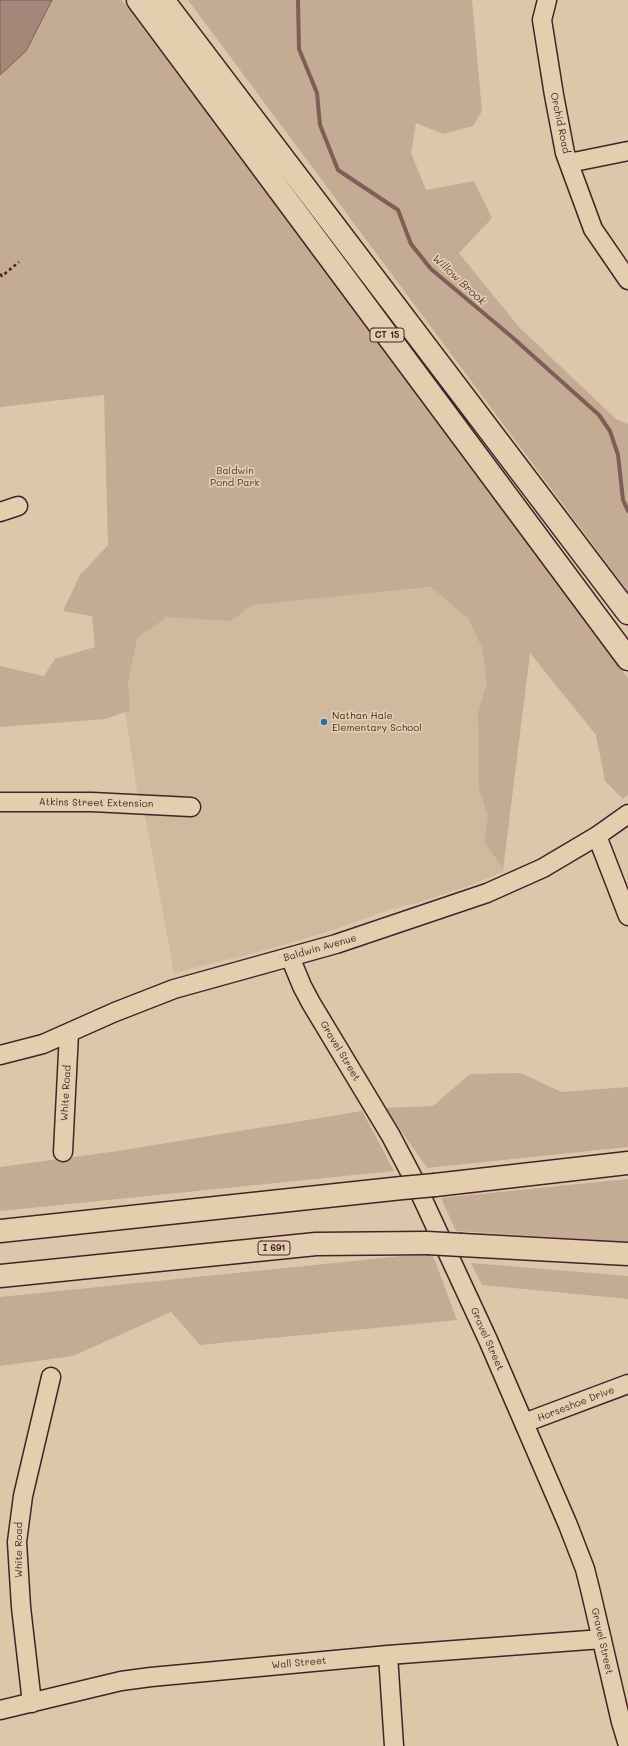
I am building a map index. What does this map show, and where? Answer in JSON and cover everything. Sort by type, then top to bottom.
[{"type":"highway","name":"CT 15","points":[[146,3],[628,613]]},
{"type":"highway","name":"CT 15","points":[[146,3],[628,659]]},
{"type":"highway","points":[[0,1231],[628,1163]]},
{"type":"highway","name":"I 691","points":[[0,1276],[302,1245],[353,1242],[427,1242],[628,1254]]},
{"type":"street","name":"Orchid Road","points":[[547,0],[542,20],[565,153],[593,229],[628,280]]},
{"type":"street","points":[[569,164],[628,151]]},
{"type":"street","points":[[0,512],[18,506]]},
{"type":"street","name":"Atkins Street Extension","points":[[0,802],[92,802],[192,807]]},
{"type":"street","name":"Baldwin Avenue","points":[[0,1054],[43,1044],[115,1012],[174,989],[290,957],[372,932],[487,893],[543,868],[597,836],[628,814]]},
{"type":"street","points":[[597,836],[628,916]]},
{"type":"street","name":"Gravel Street","points":[[290,957],[311,1003],[406,1162],[524,1423],[577,1547],[591,1593],[621,1722],[628,1745]]},
{"type":"street","name":"White Road","points":[[63,1152],[69,1033]]},
{"type":"street","name":"White Road","points":[[32,1702],[21,1607],[17,1542],[23,1496],[51,1377]]},
{"type":"street","name":"Horseshoe Drive","points":[[524,1423],[628,1384]]},
{"type":"street","name":"Wall Street","points":[[0,1710],[114,1682],[136,1679],[388,1655],[602,1639]]},
{"type":"street","points":[[388,1655],[394,1746]]},
{"type":"path","points":[[0,274],[2,276],[20,262]]},
{"type":"shaded area","points":[[0,0],[52,0],[26,51],[0,75]]},
{"type":"shaded area","name":"Nathan Hale Elementary School","points":[[477,583],[530,653],[503,872],[468,886],[420,902],[391,909],[330,931],[262,951],[174,973],[146,821],[137,791],[111,618]]},
{"type":"green space","name":"Baldwin Pond Park","points":[[0,0],[47,8],[52,0],[122,0],[628,678],[628,795],[623,799],[605,781],[596,735],[530,653],[503,868],[484,842],[488,816],[479,788],[478,713],[487,683],[482,648],[469,619],[431,587],[252,605],[231,621],[167,617],[137,638],[128,683],[130,710],[106,719],[0,727],[0,666],[44,676],[55,659],[95,647],[92,616],[63,611],[80,575],[108,545],[104,395],[0,407]]},
{"type":"green space","points":[[188,0],[472,0],[482,111],[473,126],[443,134],[416,123],[411,153],[426,190],[474,181],[492,218],[459,253],[519,327],[616,419],[628,424],[628,592]]},
{"type":"green space","points":[[521,1073],[561,1092],[628,1087],[628,1147],[427,1168],[385,1108],[433,1106],[470,1074]]},
{"type":"green space","points":[[362,1111],[394,1171],[0,1211],[0,1167],[118,1151]]},
{"type":"green space","points":[[628,1179],[628,1242],[456,1231],[441,1198]]},
{"type":"green space","points":[[432,1253],[457,1320],[200,1345],[171,1312],[73,1356],[0,1366],[0,1297]]},
{"type":"green space","points":[[471,1263],[628,1276],[628,1299],[482,1285]]},
{"type":"waterway","name":"Willow Brook","points":[[298,0],[299,49],[317,93],[320,125],[338,170],[398,210],[411,244],[431,269],[512,337],[599,415],[610,431],[618,455],[623,500],[628,511]]},
{"type":"place","name":"Nathan Hale Elementary School","points":[[324,722]]}]
